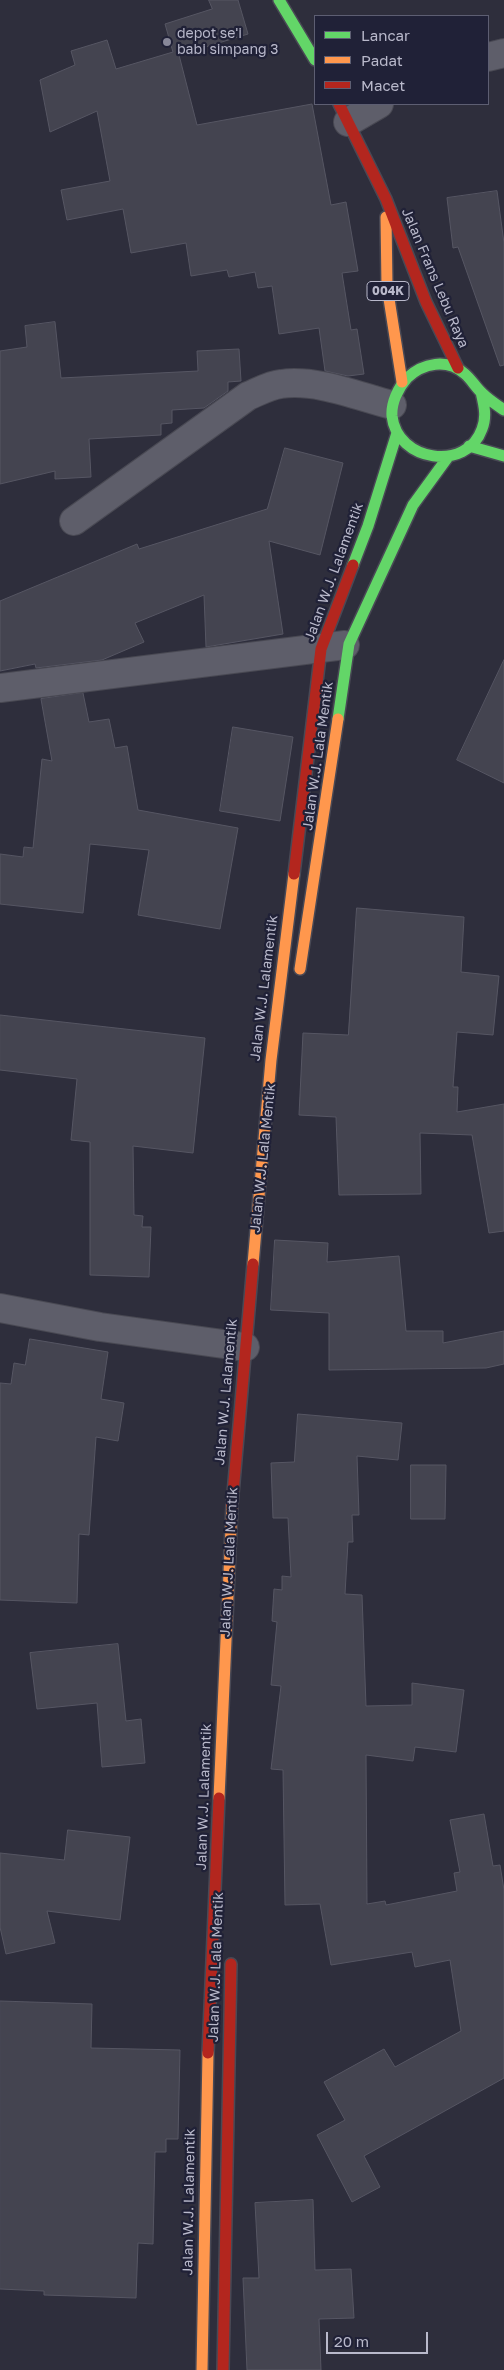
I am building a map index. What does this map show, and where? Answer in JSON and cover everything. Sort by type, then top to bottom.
[{"type":"main road","points":[[280,0],[314,58]]},
{"type":"main road","name":"Jalan Frans Lebu Raya","points":[[343,113],[386,199],[426,302],[458,368]]},
{"type":"main road","name":"Jalan Frans Lebu Raya","points":[[386,199],[387,286],[397,393]]},
{"type":"main road","points":[[481,392],[485,412],[481,430],[469,446],[448,457],[433,458],[419,454],[406,445],[397,433],[392,419],[397,393],[414,371],[428,365],[443,364],[458,368],[471,378],[481,392],[504,410]]},
{"type":"main road","name":"Jalan W.J. Lalamentik","points":[[202,2370],[206,2111],[231,1517],[271,1060],[321,649],[368,526],[397,433]]},
{"type":"main road","points":[[469,446],[504,456]]},
{"type":"main road","name":"Jalan W.J. Lala Mentik","points":[[298,979],[349,644],[413,505],[448,457]]},
{"type":"main road","name":"Jalan W.J. Lala Mentik","points":[[222,2370],[232,1954]]},
{"type":"street","points":[[489,57],[504,53]]},
{"type":"street","points":[[343,113],[375,105]]},
{"type":"street","points":[[74,521],[248,396],[279,384],[296,383],[397,393]]},
{"type":"street","points":[[0,688],[113,672],[321,649],[349,644]]},
{"type":"street","points":[[0,1308],[100,1327],[245,1347]]},
{"type":"building","points":[[209,0],[238,0],[248,34],[179,55],[197,125],[312,104],[331,205],[346,202],[358,271],[342,273],[351,330],[357,329],[364,374],[348,376],[325,371],[319,328],[279,334],[272,286],[258,288],[255,272],[229,277],[227,270],[191,276],[186,243],[131,253],[123,209],[67,220],[61,190],[110,181],[97,111],[50,132],[40,80],[75,65],[71,51],[107,40],[116,69],[173,52],[165,24],[212,9]]},
{"type":"building","points":[[497,191],[504,243],[504,365],[500,366],[458,247],[453,248],[447,198]]},
{"type":"building","points":[[55,322],[61,378],[198,371],[197,351],[239,349],[241,381],[228,382],[228,391],[204,408],[172,410],[172,423],[161,424],[161,435],[89,439],[91,477],[55,479],[55,471],[0,484],[0,351],[27,347],[25,326]]},
{"type":"building","points":[[285,448],[343,463],[320,555],[269,541],[283,634],[206,647],[204,595],[135,623],[144,642],[102,660],[36,668],[35,664],[0,671],[0,601],[137,544],[139,549],[267,509]]},
{"type":"building","points":[[504,660],[504,783],[457,760]]},
{"type":"building","points":[[83,693],[89,722],[109,719],[115,748],[127,746],[138,810],[238,828],[220,929],[138,915],[149,850],[90,844],[83,913],[0,904],[0,854],[23,857],[24,847],[33,848],[42,759],[52,761],[41,699]]},
{"type":"building","points":[[233,727],[293,737],[280,821],[220,811]]},
{"type":"building","points":[[357,908],[464,917],[461,972],[499,976],[493,1035],[457,1032],[453,1087],[458,1087],[457,1112],[504,1104],[504,1231],[489,1233],[472,1135],[420,1133],[421,1194],[339,1195],[336,1117],[299,1115],[303,1033],[348,1035]]},
{"type":"building","points":[[0,1015],[205,1038],[193,1153],[133,1146],[134,1215],[143,1216],[142,1227],[151,1227],[149,1277],[90,1275],[90,1142],[71,1140],[77,1079],[0,1070]]},
{"type":"building","points":[[275,1240],[328,1243],[327,1262],[399,1256],[406,1331],[443,1331],[443,1343],[504,1331],[504,1364],[486,1368],[329,1370],[329,1313],[271,1310]]},
{"type":"building","points":[[30,1339],[108,1352],[101,1399],[124,1403],[118,1441],[96,1437],[89,1535],[79,1534],[77,1603],[0,1600],[0,1383],[11,1384],[14,1363],[25,1365]]},
{"type":"building","points":[[298,1414],[402,1423],[398,1460],[357,1456],[359,1515],[352,1515],[353,1542],[348,1542],[345,1594],[362,1595],[366,1706],[412,1705],[412,1683],[464,1690],[456,1752],[415,1747],[413,1761],[366,1755],[367,1904],[385,1901],[386,1905],[457,1891],[454,1873],[460,1872],[450,1820],[484,1814],[493,1866],[500,1865],[504,1890],[504,2078],[364,2156],[380,2187],[352,2202],[317,2135],[345,2120],[324,2082],[384,2049],[395,2067],[461,2031],[450,1960],[415,1967],[412,1952],[331,1965],[320,1904],[285,1905],[283,1770],[271,1769],[281,1686],[271,1685],[277,1622],[272,1621],[274,1589],[282,1590],[282,1576],[291,1577],[288,1518],[273,1518],[271,1463],[294,1462]]},
{"type":"building","points":[[411,1465],[446,1465],[445,1519],[411,1519]]},
{"type":"building","points":[[118,1644],[126,1721],[141,1719],[145,1763],[102,1767],[97,1703],[37,1709],[30,1653]]},
{"type":"building","points":[[68,1830],[130,1837],[120,1920],[47,1911],[55,1943],[6,1954],[0,1927],[0,1853],[64,1860]]},
{"type":"building","points":[[0,2001],[92,2004],[91,2048],[180,2050],[178,2139],[166,2139],[166,2152],[155,2152],[153,2244],[138,2243],[136,2298],[44,2295],[44,2291],[0,2289]]},
{"type":"building","points":[[313,2200],[315,2270],[351,2269],[354,2318],[319,2319],[321,2370],[247,2370],[243,2278],[259,2278],[255,2203]]},
{"type":"traffic: fast","points":[[279,0],[314,58]]},
{"type":"traffic: fast","points":[[481,392],[482,397],[483,402],[484,411],[484,424],[474,443],[462,452],[448,456],[433,456],[419,452],[406,443],[397,432],[392,411],[398,391],[413,373],[435,364],[443,364],[458,369],[467,376],[485,396],[504,410]]},
{"type":"traffic: fast","points":[[353,565],[368,526],[397,433]]},
{"type":"traffic: fast","points":[[469,446],[504,456]]},
{"type":"traffic: fast","points":[[338,719],[349,644],[413,505],[448,457]]},
{"type":"traffic: slow","points":[[386,217],[387,286],[402,382]]},
{"type":"traffic: slow","points":[[300,969],[338,719]]},
{"type":"traffic: slow","points":[[253,1264],[271,1060],[294,874]]},
{"type":"traffic: slow","points":[[219,1798],[232,1505]]},
{"type":"traffic: slow","points":[[202,2370],[208,2053]]},
{"type":"traffic: jam","points":[[339,105],[386,199],[426,302],[458,368]]},
{"type":"traffic: jam","points":[[294,874],[321,649],[353,565]]},
{"type":"traffic: jam","points":[[232,1505],[253,1264]]},
{"type":"traffic: jam","points":[[208,2053],[219,1798]]},
{"type":"traffic: jam","points":[[223,2370],[231,1964]]},
{"type":"place","name":"depot se'i babi simpang 3","points":[[167,42]]}]
